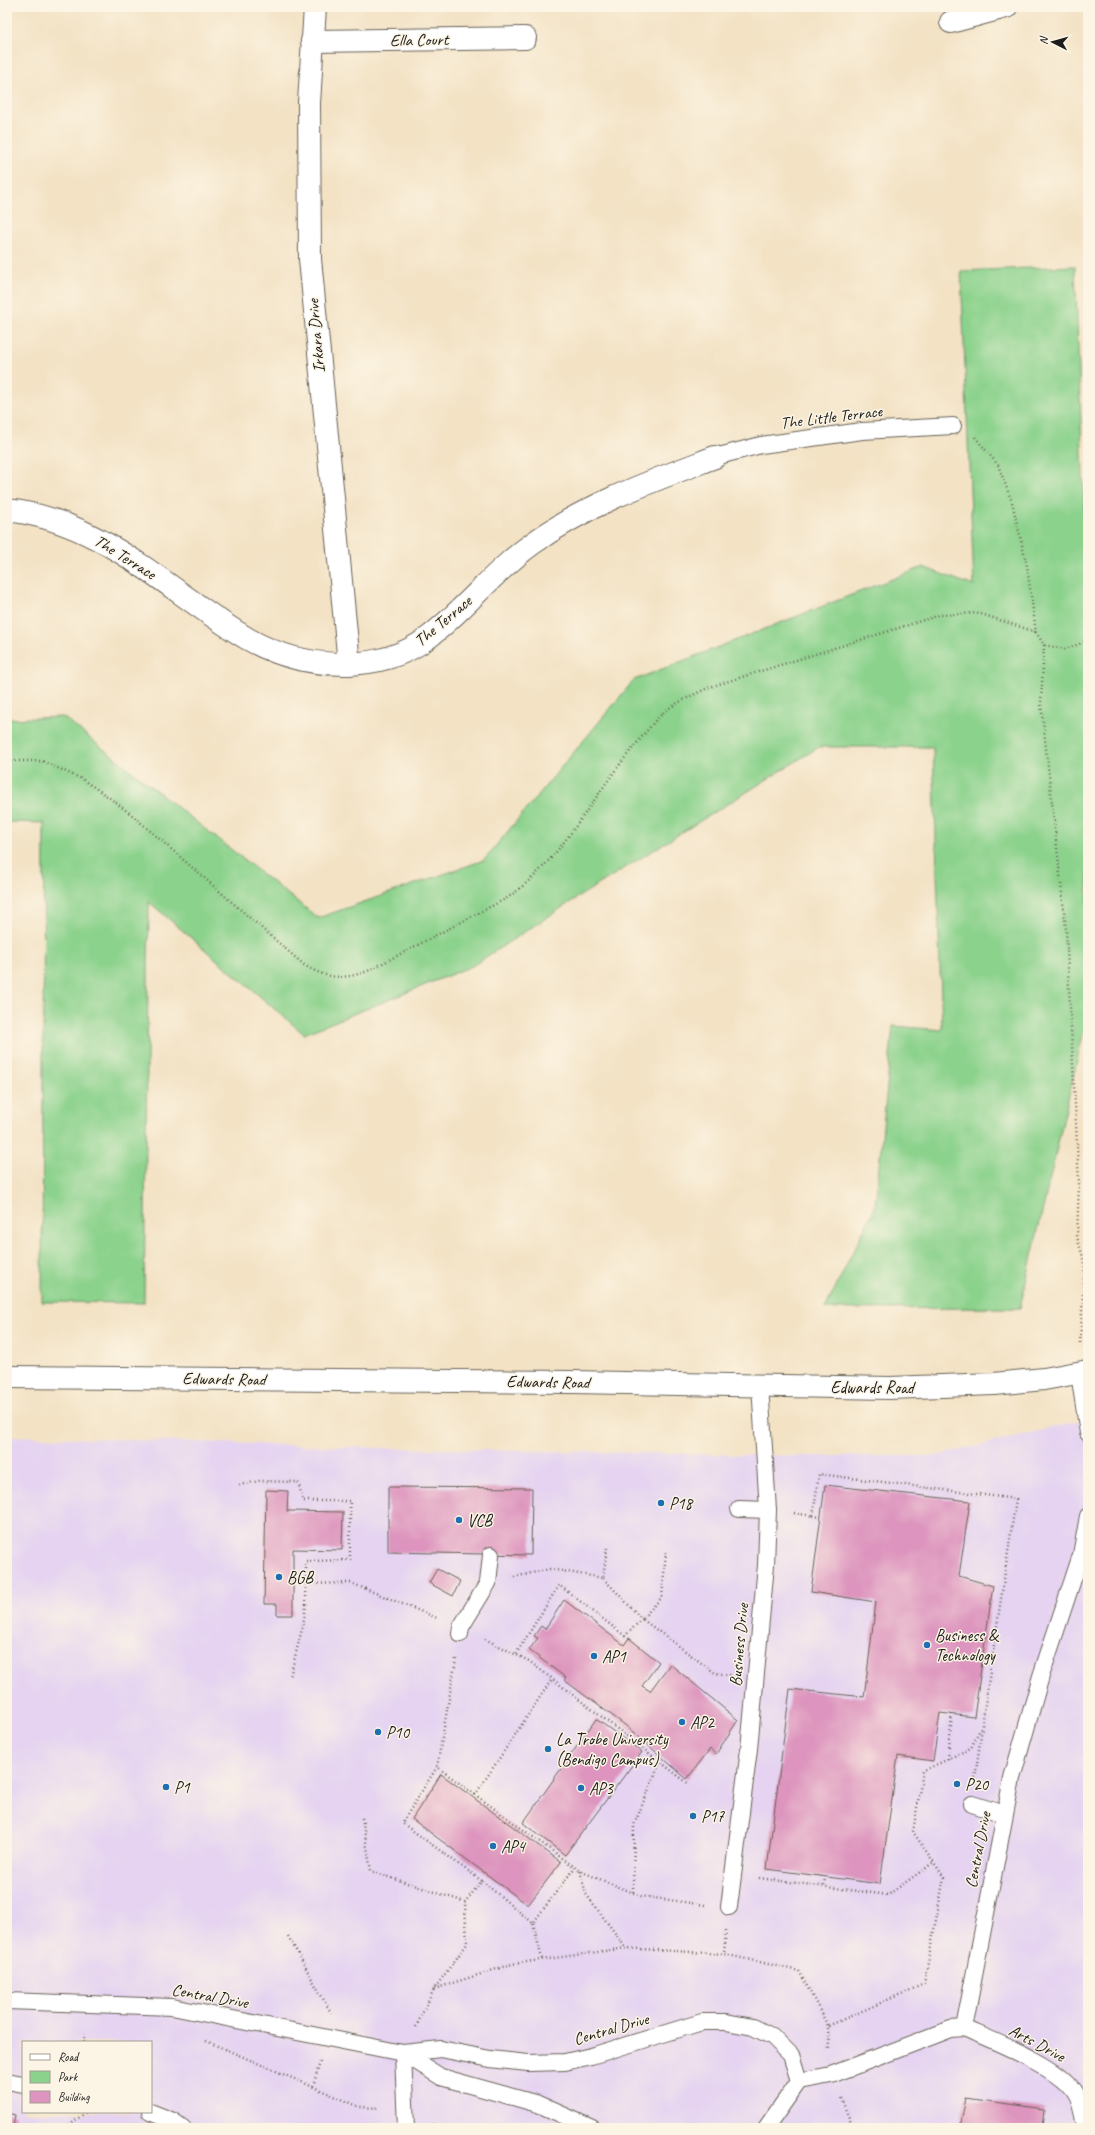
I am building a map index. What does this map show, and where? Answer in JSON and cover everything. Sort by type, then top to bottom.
[{"type":"street","name":"Irkara Drive","points":[[315,7],[309,103],[310,259],[349,664]]},
{"type":"street","points":[[951,22],[1006,7]]},
{"type":"street","name":"Ella Court","points":[[312,41],[525,38]]},
{"type":"street","name":"The Terrace","points":[[7,510],[58,522],[96,538],[138,562],[227,625],[270,650],[310,662],[349,664],[377,660],[412,647],[443,625],[508,562],[555,529],[638,486],[715,457]]},
{"type":"street","name":"Edwards Road","points":[[7,1377],[948,1387],[1044,1379],[1084,1372]]},
{"type":"lane","name":"The Little Terrace","points":[[715,457],[761,445],[862,431],[953,426]]},
{"type":"lane","points":[[1084,1372],[1088,1433]]},
{"type":"lane","name":"Business Drive","points":[[728,1906],[749,1749],[766,1564],[768,1510],[760,1385]]},
{"type":"lane","points":[[739,1508],[768,1510]]},
{"type":"lane","name":"Central Drive","points":[[964,2028],[1012,1778],[1041,1676],[1085,1555],[1088,1516]]},
{"type":"lane","points":[[461,1631],[488,1583],[491,1554]]},
{"type":"lane","points":[[972,1804],[1004,1814]]},
{"type":"lane","name":"Central Drive","points":[[7,2001],[172,2007],[403,2053],[441,2050],[513,2062],[565,2062],[591,2056],[702,2022],[726,2022],[753,2027],[773,2037],[790,2055],[799,2081]]},
{"type":"lane","points":[[766,2128],[799,2081],[831,2075],[951,2029],[964,2028]]},
{"type":"lane","name":"Arts Drive","points":[[964,2028],[1048,2067],[1062,2077],[1074,2090],[1082,2112],[1084,2128]]},
{"type":"lane","points":[[403,2053],[405,2120]]},
{"type":"lane","name":"Central Drive","points":[[403,2053],[441,2077],[538,2104],[592,2128]]},
{"type":"lane","points":[[7,2081],[22,2084]]},
{"type":"lane","points":[[152,2113],[173,2121],[184,2128]]},
{"type":"path","points":[[953,426],[969,432],[979,441],[998,465],[1012,502],[1024,552],[1036,632],[1044,645],[1041,702],[1066,929],[1079,1183],[1076,1237],[1087,1264],[1079,1350]]},
{"type":"path","points":[[7,761],[42,761],[82,779],[132,815],[304,965],[318,973],[330,976],[355,976],[507,898],[523,887],[553,854],[637,742],[664,712],[686,698],[710,687],[940,615],[978,613],[1036,632]]},
{"type":"path","points":[[1044,645],[1065,649],[1088,641]]},
{"type":"path","points":[[813,1516],[819,1474],[1016,1499],[982,1725],[972,1804]]},
{"type":"path","points":[[239,1485],[259,1481],[298,1482],[303,1501],[350,1501],[350,1560],[306,1561],[304,1625],[290,1677]]},
{"type":"path","points":[[768,1510],[821,1517]]},
{"type":"path","points":[[603,1578],[607,1548]]},
{"type":"path","points":[[516,1654],[559,1585],[625,1636],[662,1597],[666,1552]]},
{"type":"path","points":[[488,1583],[550,1569],[603,1578],[642,1619],[715,1673],[755,1679]]},
{"type":"path","points":[[306,1584],[351,1583],[516,1654],[529,1661],[689,1784]]},
{"type":"path","points":[[461,1631],[437,1767],[402,1823],[482,1881],[533,1923],[542,1959]]},
{"type":"path","points":[[475,1795],[552,1679]]},
{"type":"path","points":[[948,1759],[952,1714]]},
{"type":"path","points":[[828,2026],[924,1984],[944,1877],[913,1832],[923,1771],[971,1748],[982,1725]]},
{"type":"path","points":[[633,1892],[634,1824],[660,1762]]},
{"type":"path","points":[[437,1767],[580,1871],[633,1892],[684,1903],[728,1906],[724,1954]]},
{"type":"path","points":[[362,1818],[371,1871],[464,1902]]},
{"type":"path","points":[[732,1874],[824,1885],[888,1895],[934,1862]]},
{"type":"path","points":[[533,1923],[575,1867]]},
{"type":"path","points":[[580,1871],[586,1894],[626,1948]]},
{"type":"path","points":[[824,1885],[825,1877]]},
{"type":"path","points":[[403,2053],[434,1988],[467,1944],[464,1902],[482,1881]]},
{"type":"path","points":[[434,1988],[512,1964],[626,1948],[724,1954],[799,1971],[828,2026],[831,2075],[853,2128]]},
{"type":"path","points":[[84,2041],[85,2034]]},
{"type":"path","points":[[199,2038],[360,2107],[389,2108],[405,2120],[438,2128]]},
{"type":"path","points":[[66,2128],[85,2113]]},
{"type":"shaded area","name":"La Trobe University (Bendigo Campus)","points":[[1088,1419],[1088,2128],[7,2128],[7,1436],[382,1448],[796,1456],[935,1456]]},
{"type":"green space","points":[[1075,266],[1088,609],[1088,1013],[1020,1308],[825,1309],[875,1207],[893,1026],[942,1030],[933,747],[819,747],[583,894],[472,966],[304,1034],[149,902],[144,1303],[42,1302],[44,823],[7,822],[7,719],[63,717],[318,918],[484,860],[634,680],[923,567],[974,586],[961,271]]},
{"type":"building","name":"Business & Technology","points":[[825,1485],[970,1501],[959,1576],[993,1586],[974,1717],[940,1713],[933,1761],[898,1756],[880,1884],[767,1869],[790,1689],[864,1697],[876,1602],[811,1592]]},
{"type":"building","name":"VCB","points":[[388,1487],[532,1488],[531,1555],[388,1552]]},
{"type":"building","name":"BGB","points":[[266,1490],[288,1491],[287,1511],[343,1512],[342,1550],[293,1549],[293,1615],[277,1615],[277,1604],[264,1604]]},
{"type":"building","points":[[437,1569],[460,1581],[453,1596],[429,1583]]},
{"type":"building","points":[[564,1600],[624,1645],[629,1638],[659,1662],[642,1686],[650,1691],[670,1664],[738,1720],[716,1754],[710,1749],[687,1779],[625,1725],[564,1680],[566,1678],[529,1650],[538,1638],[534,1636],[541,1626],[545,1629]]},
{"type":"building","name":"AP3","points":[[596,1719],[642,1752],[565,1855],[523,1823]]},
{"type":"building","name":"AP4","points":[[441,1774],[561,1862],[528,1905],[412,1819]]},
{"type":"building","points":[[966,2098],[1044,2109],[1042,2128],[960,2128]]},
{"type":"building","points":[[7,2113],[15,2115],[13,2128],[7,2128]]},
{"type":"place","name":"P18","points":[[661,1503]]},
{"type":"place","name":"VCB","points":[[459,1520]]},
{"type":"place","name":"BGB","points":[[279,1577]]},
{"type":"place","name":"Business & Technology","points":[[927,1645]]},
{"type":"place","name":"AP1","points":[[594,1656]]},
{"type":"place","name":"AP2","points":[[682,1722]]},
{"type":"place","name":"P10","points":[[378,1732]]},
{"type":"place","name":"La Trobe University (Bendigo Campus)","points":[[548,1749]]},
{"type":"place","name":"P20","points":[[957,1784]]},
{"type":"place","name":"P1","points":[[166,1787]]},
{"type":"place","name":"AP3","points":[[581,1788]]},
{"type":"place","name":"P17","points":[[693,1816]]},
{"type":"place","name":"AP4","points":[[493,1846]]}]
